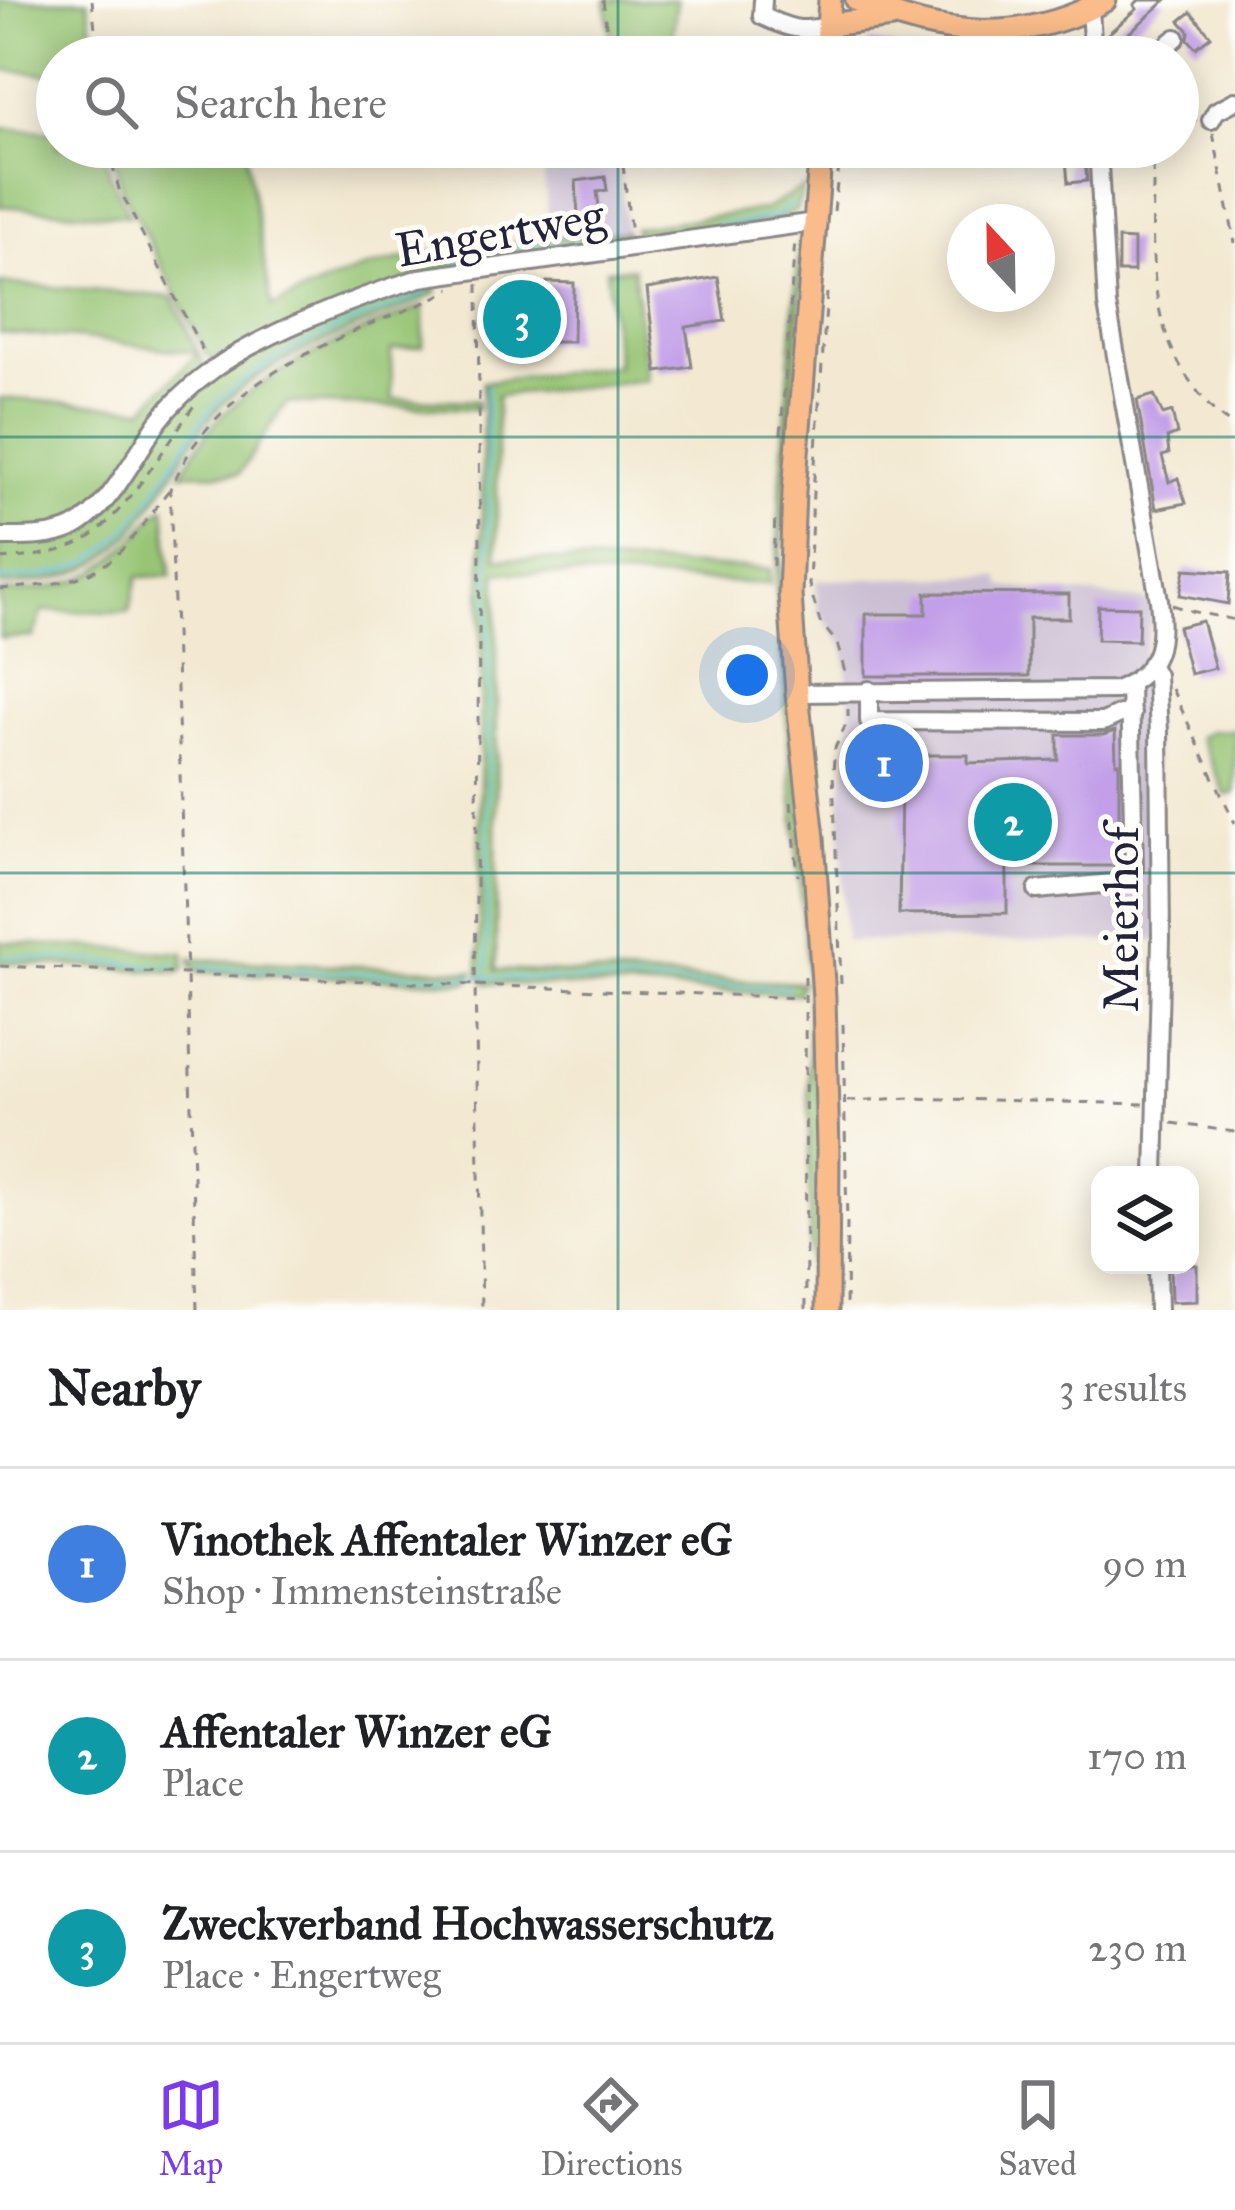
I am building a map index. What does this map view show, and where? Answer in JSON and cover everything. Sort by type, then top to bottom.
[{"type":"main road","points":[[827,36],[830,0]]},
{"type":"main road","points":[[857,0],[893,17],[973,32],[1004,32],[1064,19],[1098,4]]},
{"type":"main road","points":[[828,25],[893,17]]},
{"type":"main road","points":[[819,168],[790,596],[824,997],[827,1310]]},
{"type":"street","points":[[763,0],[762,16],[790,29],[816,30],[828,25]]},
{"type":"street","points":[[1095,36],[1098,4]]},
{"type":"street","points":[[1211,120],[1216,111],[1235,101]]},
{"type":"street","name":"Meierhof","points":[[1099,168],[1107,305],[1163,632],[1161,647],[1150,664],[1156,675],[1159,734],[1161,939],[1155,1166]]},
{"type":"street","name":"Engertweg","points":[[0,538],[72,528],[94,513],[162,417],[212,369],[265,340],[369,296],[420,278],[814,222]]},
{"type":"street","points":[[796,693],[1117,690],[1130,685],[1150,664]]},
{"type":"street","points":[[1037,890],[1124,882],[1134,868],[1130,685]]},
{"type":"street","points":[[869,690],[869,721],[1103,722],[1132,714]]},
{"type":"street","points":[[1021,690],[1021,723]]},
{"type":"street","points":[[935,721],[937,691]]},
{"type":"street","points":[[1157,1274],[1158,1310]]},
{"type":"path","points":[[92,0],[96,36]]},
{"type":"path","points":[[603,0],[607,36]]},
{"type":"path","points":[[1211,120],[1235,243]]},
{"type":"path","points":[[112,168],[212,369]]},
{"type":"path","points":[[623,168],[633,248]]},
{"type":"path","points":[[780,438],[795,244],[814,222],[833,168]]},
{"type":"path","points":[[1153,168],[1153,255],[1158,311],[1168,343],[1212,411],[1235,426]]},
{"type":"path","points":[[0,589],[60,583],[106,564],[170,489],[192,449],[219,415],[252,387],[299,358],[442,294],[477,270]]},
{"type":"path","points":[[477,270],[476,985],[482,1310]]},
{"type":"path","points":[[828,288],[809,585],[820,622],[843,658],[849,691],[848,720],[836,748],[833,772],[841,984]]},
{"type":"path","points":[[0,559],[62,550],[109,523],[195,405]]},
{"type":"path","points":[[170,489],[197,1310]]},
{"type":"path","points":[[773,578],[776,508]]},
{"type":"path","points":[[1159,600],[1235,620]]},
{"type":"path","points":[[1172,690],[1235,823]]},
{"type":"path","points":[[790,788],[798,875]]},
{"type":"path","points":[[0,966],[804,998]]},
{"type":"path","points":[[805,974],[806,1310]]},
{"type":"path","points":[[842,1007],[846,1310]]},
{"type":"path","points":[[845,1101],[978,1099],[1158,1112],[1235,1132]]},
{"type":"shaded area","points":[[543,168],[619,168],[626,231],[551,240]]},
{"type":"shaded area","points":[[999,576],[1004,587],[1145,600],[1153,609],[1142,659],[1153,684],[1158,941],[845,941],[840,803],[852,720],[844,646],[818,611],[816,580]]},
{"type":"green space","points":[[0,0],[88,0],[93,36],[36,36],[36,73],[0,70]]},
{"type":"green space","points":[[606,0],[677,0],[673,36],[610,36]]},
{"type":"green space","points":[[0,128],[36,131],[36,168],[109,168],[129,216],[0,206]]},
{"type":"green space","points":[[116,168],[249,168],[272,307],[347,275],[423,255],[626,231],[626,240],[621,245],[439,270],[214,360],[207,355],[122,189]]},
{"type":"green space","points":[[804,187],[796,211],[773,222],[639,241],[634,228],[766,209]]},
{"type":"green space","points":[[800,231],[806,235],[781,557],[807,857],[820,1105],[818,1310],[810,1310],[808,985],[776,588]]},
{"type":"green space","points":[[633,268],[647,380],[497,396],[497,558],[770,569],[770,584],[497,572],[496,970],[802,983],[798,994],[486,983],[479,976],[483,382],[617,365],[606,270]]},
{"type":"green space","points":[[433,279],[436,293],[297,354],[223,404],[143,518],[109,554],[66,576],[0,586],[0,542],[76,530],[150,436],[202,384],[296,330]]},
{"type":"green space","points":[[0,283],[172,297],[204,365],[93,508],[61,526],[0,533],[0,398],[144,408],[198,353],[0,333]]},
{"type":"green space","points":[[424,306],[423,346],[391,350],[392,399],[477,401],[477,409],[286,403],[239,474],[181,473],[219,419],[270,378],[320,350]]},
{"type":"green space","points":[[165,507],[171,576],[138,577],[129,612],[43,611],[33,637],[0,638],[0,593],[54,586],[92,573],[124,549]]},
{"type":"green space","points":[[1235,730],[1235,793],[1226,795],[1199,737],[1210,731]]},
{"type":"green space","points":[[0,942],[184,953],[184,969],[0,962]]},
{"type":"green space","points":[[190,959],[473,971],[469,981],[462,982],[199,972]]},
{"type":"building","points":[[1139,0],[1166,0],[1130,36],[1110,36],[1137,9],[1134,5]]},
{"type":"building","points":[[1191,12],[1211,36],[1199,46],[1199,36],[1188,36],[1180,21]]},
{"type":"building","points":[[1067,168],[1086,168],[1087,181],[1068,183]]},
{"type":"building","points":[[605,177],[607,190],[597,192],[600,213],[578,216],[576,181]]},
{"type":"building","points":[[1118,239],[1134,240],[1134,272],[1118,272]]},
{"type":"building","points":[[718,277],[725,321],[686,327],[692,367],[657,372],[647,289]]},
{"type":"building","points":[[547,282],[574,283],[573,342],[536,342],[536,349],[509,349],[509,290],[547,289]]},
{"type":"building","points":[[1154,395],[1163,415],[1172,412],[1177,434],[1167,438],[1169,454],[1162,456],[1169,482],[1178,478],[1186,503],[1156,509],[1137,400]]},
{"type":"building","points":[[1185,569],[1230,572],[1228,604],[1180,595]]},
{"type":"building","points":[[926,593],[1069,594],[1069,618],[1029,618],[1029,676],[866,676],[866,614],[926,614]]},
{"type":"building","points":[[1098,606],[1139,607],[1138,641],[1097,640]]},
{"type":"building","points":[[1202,621],[1215,668],[1190,674],[1178,627]]},
{"type":"building","points":[[1115,731],[1119,866],[1007,866],[1007,913],[899,914],[901,787],[871,787],[871,749],[878,749],[877,741],[902,741],[903,755],[968,755],[968,763],[1058,760],[1058,735]]},
{"type":"building","points":[[1170,1274],[1197,1274],[1197,1301],[1171,1302]]},
{"type":"waterway","points":[[642,236],[764,219],[792,203]]},
{"type":"waterway","points":[[455,264],[464,254],[621,238]]},
{"type":"waterway","points":[[0,580],[73,568],[105,550],[134,521],[199,424],[224,396],[293,350],[422,295],[432,286]]},
{"type":"waterway","points":[[487,385],[487,978]]},
{"type":"waterway","points":[[0,956],[179,966]]},
{"type":"waterway","points":[[198,967],[790,988]]},
{"type":"place","name":"Zweckverband Hochwasserschutz","points":[[522,319]]},
{"type":"place","name":"Vinothek Affentaler Winzer eG","points":[[884,763]]},
{"type":"place","name":"Affentaler Winzer eG","points":[[1013,822]]}]
